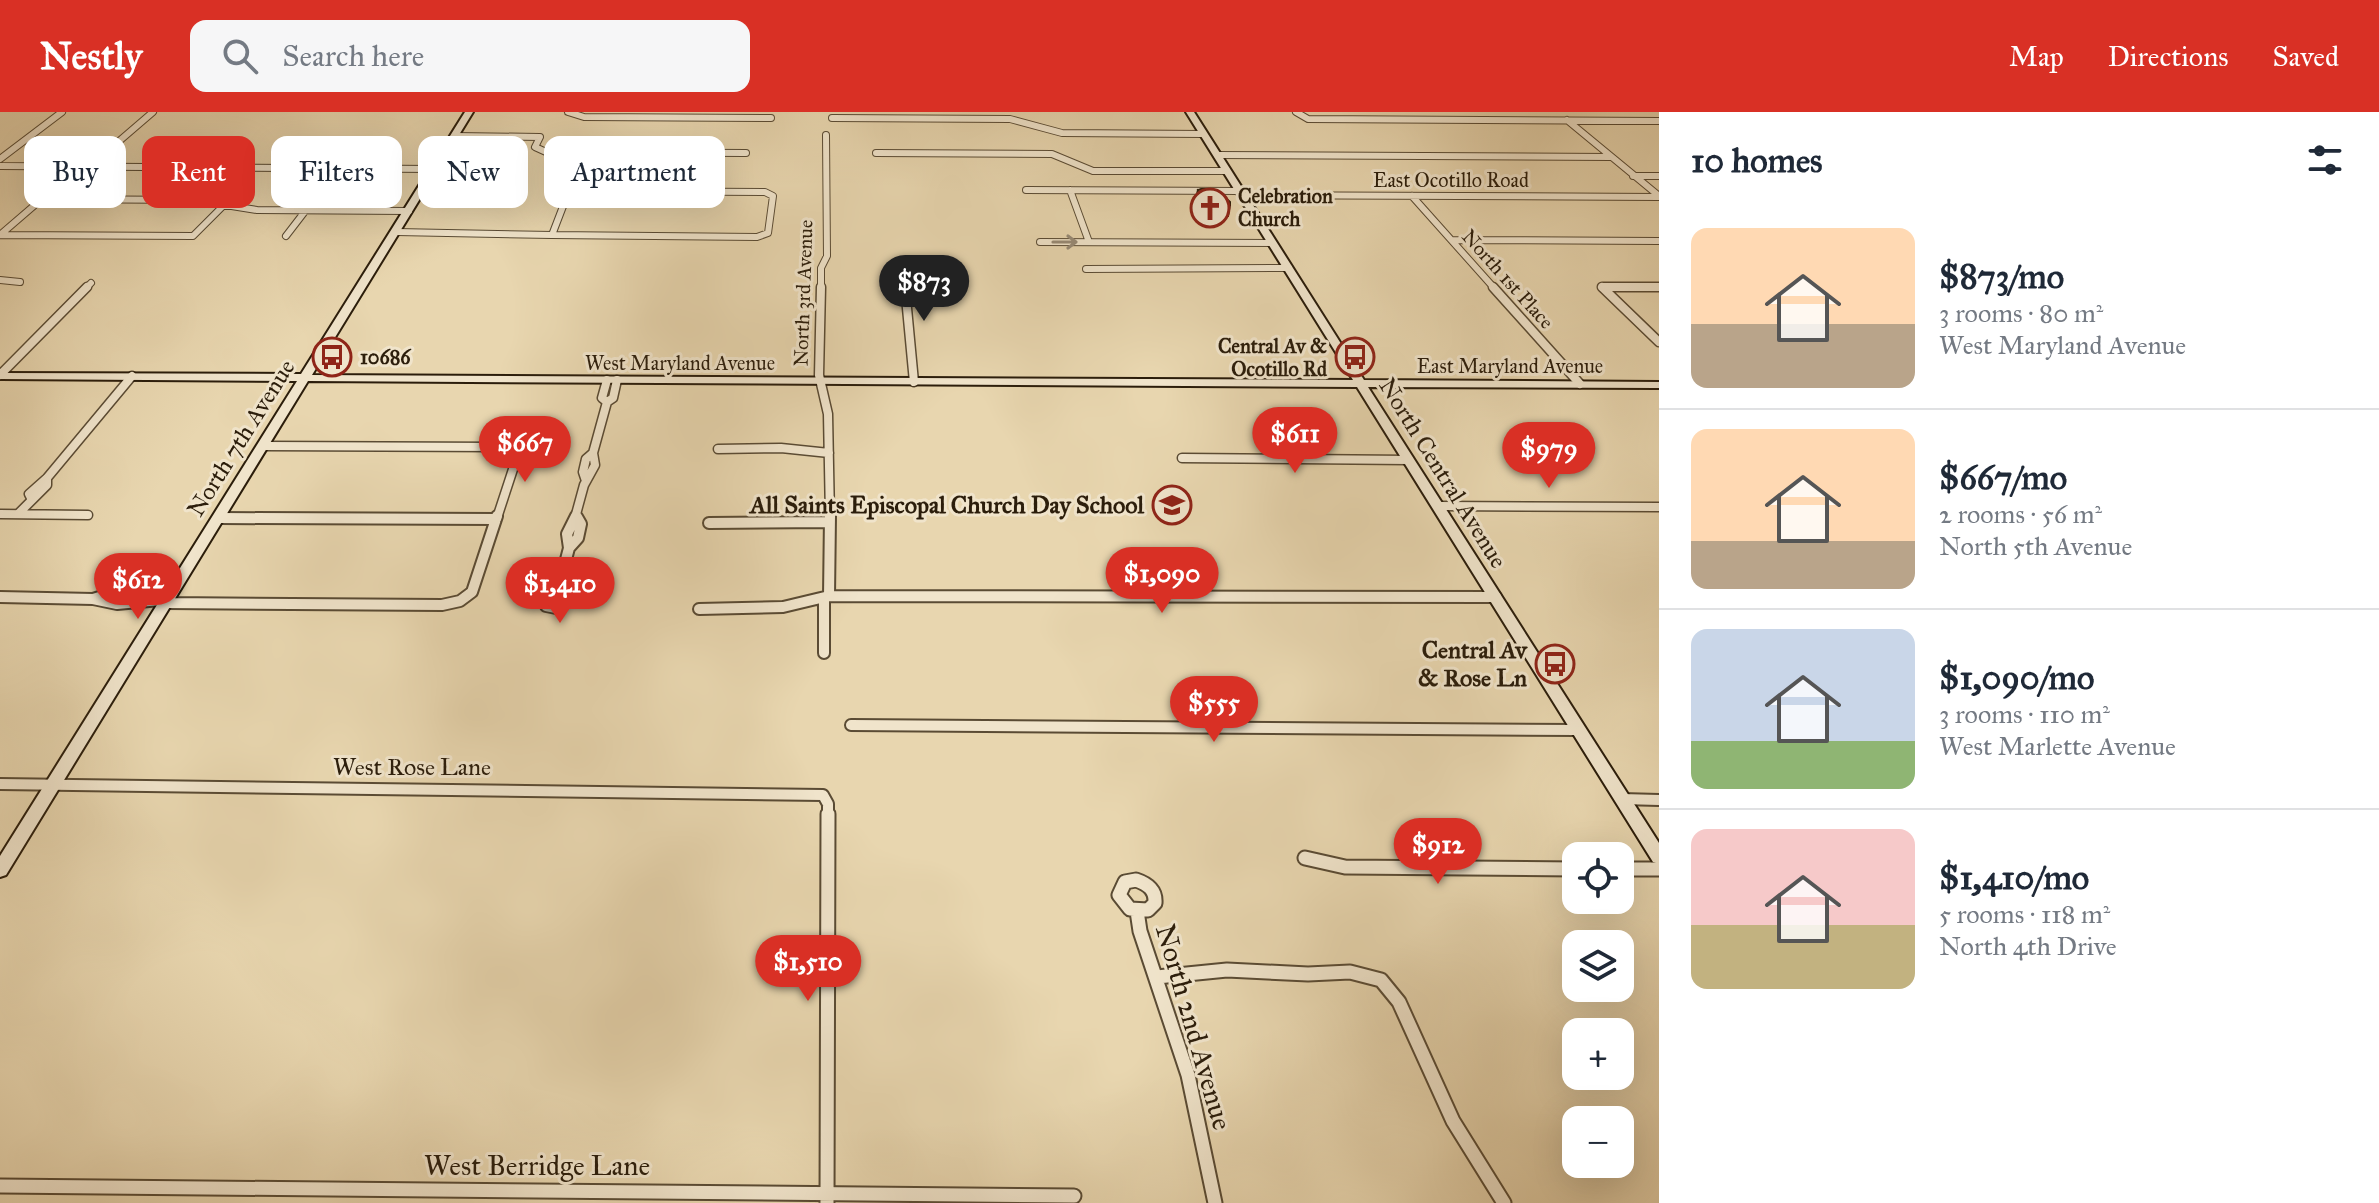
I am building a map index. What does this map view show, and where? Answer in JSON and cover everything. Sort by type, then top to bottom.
[{"type":"main road","name":"North 7th Avenue","points":[[455,136],[469,112]]},
{"type":"main road","name":"North Central Avenue","points":[[1190,112],[1659,857]]},
{"type":"main road","name":"North 7th Avenue","points":[[0,870],[418,196]]},
{"type":"main road","name":"West Maryland Avenue","points":[[3,376],[1360,384]]},
{"type":"main road","name":"East Maryland Avenue","points":[[1360,384],[1659,385]]},
{"type":"street","points":[[0,159],[62,112]]},
{"type":"street","points":[[125,136],[153,112]]},
{"type":"street","points":[[568,112],[584,117],[771,118]]},
{"type":"street","points":[[1296,112],[1307,119],[1657,121]]},
{"type":"street","points":[[1641,112],[1657,121]]},
{"type":"street","points":[[832,118],[1016,116],[1062,133],[1203,134]]},
{"type":"street","points":[[1567,120],[1659,196]]},
{"type":"street","name":"North 3rd Avenue","points":[[824,653],[829,453],[823,381],[819,375],[821,268],[827,252],[826,135]]},
{"type":"street","points":[[528,137],[540,137],[535,147],[546,152],[746,153]]},
{"type":"street","points":[[876,153],[1052,154],[1084,170],[1227,171]]},
{"type":"street","points":[[1217,155],[1611,157]]},
{"type":"street","points":[[0,166],[24,166]]},
{"type":"street","points":[[126,166],[271,167]]},
{"type":"street","points":[[1633,176],[1659,176]]},
{"type":"street","name":"East Ocotillo Road","points":[[1026,190],[1659,196]]},
{"type":"street","points":[[1070,190],[1089,242]]},
{"type":"street","points":[[397,232],[552,235],[764,236],[768,233],[773,196],[770,193],[570,193],[552,235]]},
{"type":"street","name":"North 1st Place","points":[[1412,196],[1580,384]]},
{"type":"street","points":[[0,235],[32,208]]},
{"type":"street","points":[[0,235],[193,236],[221,208]]},
{"type":"street","points":[[246,208],[409,211]]},
{"type":"street","points":[[286,236],[308,210]]},
{"type":"street","points":[[1452,240],[1659,241]]},
{"type":"street","points":[[1040,242],[1272,243]]},
{"type":"street","points":[[914,382],[903,268],[931,268]]},
{"type":"street","points":[[1086,269],[1289,268]]},
{"type":"street","points":[[0,280],[20,282]]},
{"type":"street","points":[[0,385],[3,376],[91,283]]},
{"type":"street","points":[[1659,287],[1602,287],[1659,342]]},
{"type":"street","points":[[18,514],[47,485],[47,478],[132,376]]},
{"type":"street","points":[[558,590],[569,548],[578,538],[581,524],[577,517],[586,481],[597,459],[593,453],[607,402],[613,398],[612,380]]},
{"type":"street","points":[[0,597],[115,599],[138,604],[168,600],[445,605],[465,598],[473,590],[517,458],[514,452],[501,447],[265,446]]},
{"type":"street","points":[[718,449],[778,448],[829,453]]},
{"type":"street","points":[[1182,458],[1409,460]]},
{"type":"street","points":[[1438,506],[1659,507]]},
{"type":"street","points":[[0,514],[88,515]]},
{"type":"street","points":[[220,518],[496,519]]},
{"type":"street","points":[[709,523],[829,522]]},
{"type":"street","points":[[699,609],[776,608],[826,597],[1496,597]]},
{"type":"street","points":[[851,725],[1577,730]]},
{"type":"street","name":"West Rose Lane","points":[[0,784],[823,795],[828,804],[827,1198]]},
{"type":"street","points":[[1622,799],[1659,800]]},
{"type":"street","points":[[1305,858],[1345,867],[1562,869]]},
{"type":"street","points":[[1634,869],[1659,869]]},
{"type":"street","name":"North 2nd Avenue","points":[[1137,911],[1140,931],[1188,1075],[1215,1203]]},
{"type":"street","points":[[1157,977],[1196,970],[1236,968],[1310,974],[1357,972],[1384,982],[1399,999],[1433,1081],[1469,1151],[1504,1203]]},
{"type":"street","name":"West Berridge Lane","points":[[0,1186],[827,1198],[1074,1196]]},
{"type":"building","points":[[1211,189],[1214,194],[1221,194],[1230,205],[1205,204],[1198,190]]},
{"type":"place","name":"Celebration Church","points":[[1210,208]]},
{"type":"place","name":"10686","points":[[332,357]]},
{"type":"place","name":"Central Av & Ocotillo Rd","points":[[1355,357]]},
{"type":"place","name":"All Saints Episcopal Church Day School","points":[[1172,505]]},
{"type":"place","name":"Central Av & Rose Ln","points":[[1555,664]]}]
